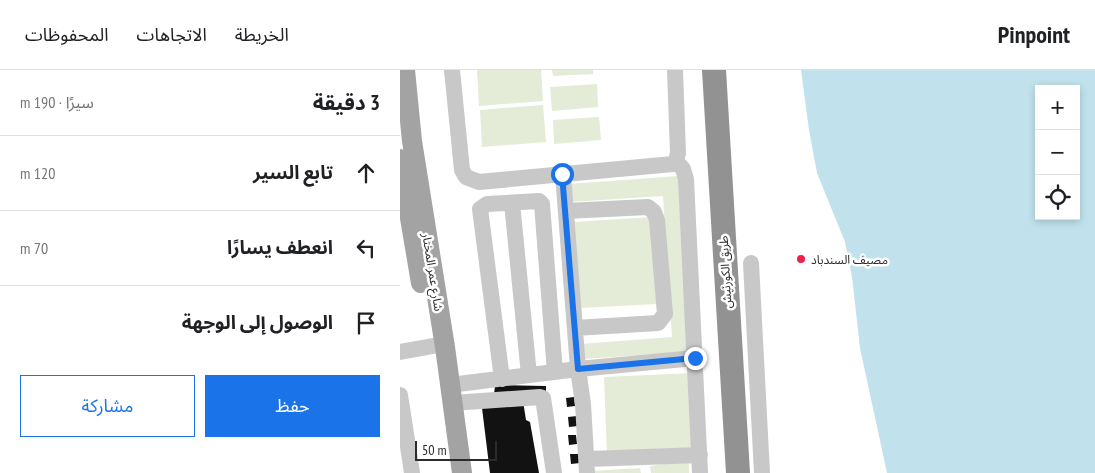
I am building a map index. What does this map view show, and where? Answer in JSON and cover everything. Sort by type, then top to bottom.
[{"type":"highway","name":"طريق الكورنيش","points":[[698,70],[721,473]]},
{"type":"highway","name":"طريق الكورنيش","points":[[714,70],[738,473]]},
{"type":"main road","name":"شارع عمر المختار","points":[[405,70],[406,142],[451,394],[462,473]]},
{"type":"main road","name":"شارع عمر المختار","points":[[400,159],[433,346],[451,473]]},
{"type":"street","points":[[452,70],[462,170],[466,177],[479,182],[668,165],[676,161],[678,153],[675,70]]},
{"type":"street","points":[[676,161],[683,169],[686,179],[700,473]]},
{"type":"street","points":[[562,174],[578,369],[584,404],[588,466],[700,454]]},
{"type":"street","points":[[502,379],[480,209],[487,204],[539,201],[542,204],[555,372]]},
{"type":"street","points":[[512,203],[529,375]]},
{"type":"street","points":[[566,211],[648,207],[654,212],[658,220],[665,314],[658,323],[575,328]]},
{"type":"street","points":[[751,263],[762,473]]},
{"type":"street","points":[[400,352],[433,346]]},
{"type":"street","points":[[451,394],[502,379],[529,375],[695,358]]},
{"type":"street","points":[[451,394],[540,396],[543,398],[554,473]]},
{"type":"street","points":[[400,396],[412,473]]},
{"type":"green space","points":[[477,70],[541,70],[543,101],[479,106]]},
{"type":"green space","points":[[552,70],[593,70],[593,74],[553,76]]},
{"type":"green space","points":[[597,84],[598,107],[552,111],[550,87]]},
{"type":"green space","points":[[543,105],[546,142],[482,147],[480,110]]},
{"type":"green space","points":[[599,117],[601,140],[554,144],[553,120]]},
{"type":"green space","points":[[679,176],[691,352],[582,359],[581,344],[672,337],[663,196],[570,202],[569,184]]},
{"type":"green space","points":[[652,217],[657,304],[579,308],[574,222]]},
{"type":"green space","points":[[693,373],[696,450],[607,454],[604,377]]},
{"type":"green space","points":[[685,461],[689,464],[689,473],[651,473],[650,466]]},
{"type":"green space","points":[[640,468],[641,473],[591,473],[591,471]]},
{"type":"water","points":[[801,70],[1095,70],[1095,473],[887,473],[860,348],[852,277],[845,242],[817,173]]},
{"type":"building","points":[[495,385],[546,386],[546,396],[494,395]]},
{"type":"building","points":[[574,397],[575,406],[567,407],[566,398]]},
{"type":"building","points":[[523,401],[526,420],[530,422],[539,473],[490,473],[482,408]]},
{"type":"building","points":[[577,416],[578,426],[569,427],[568,417]]},
{"type":"building","points":[[568,435],[576,435],[577,444],[569,445]]},
{"type":"building","points":[[570,454],[579,454],[580,463],[571,464]]},
{"type":"place","name":"مصيف السندباد","points":[[801,259]]},
{"type":"route","points":[[562,174],[578,369],[695,358]]}]
